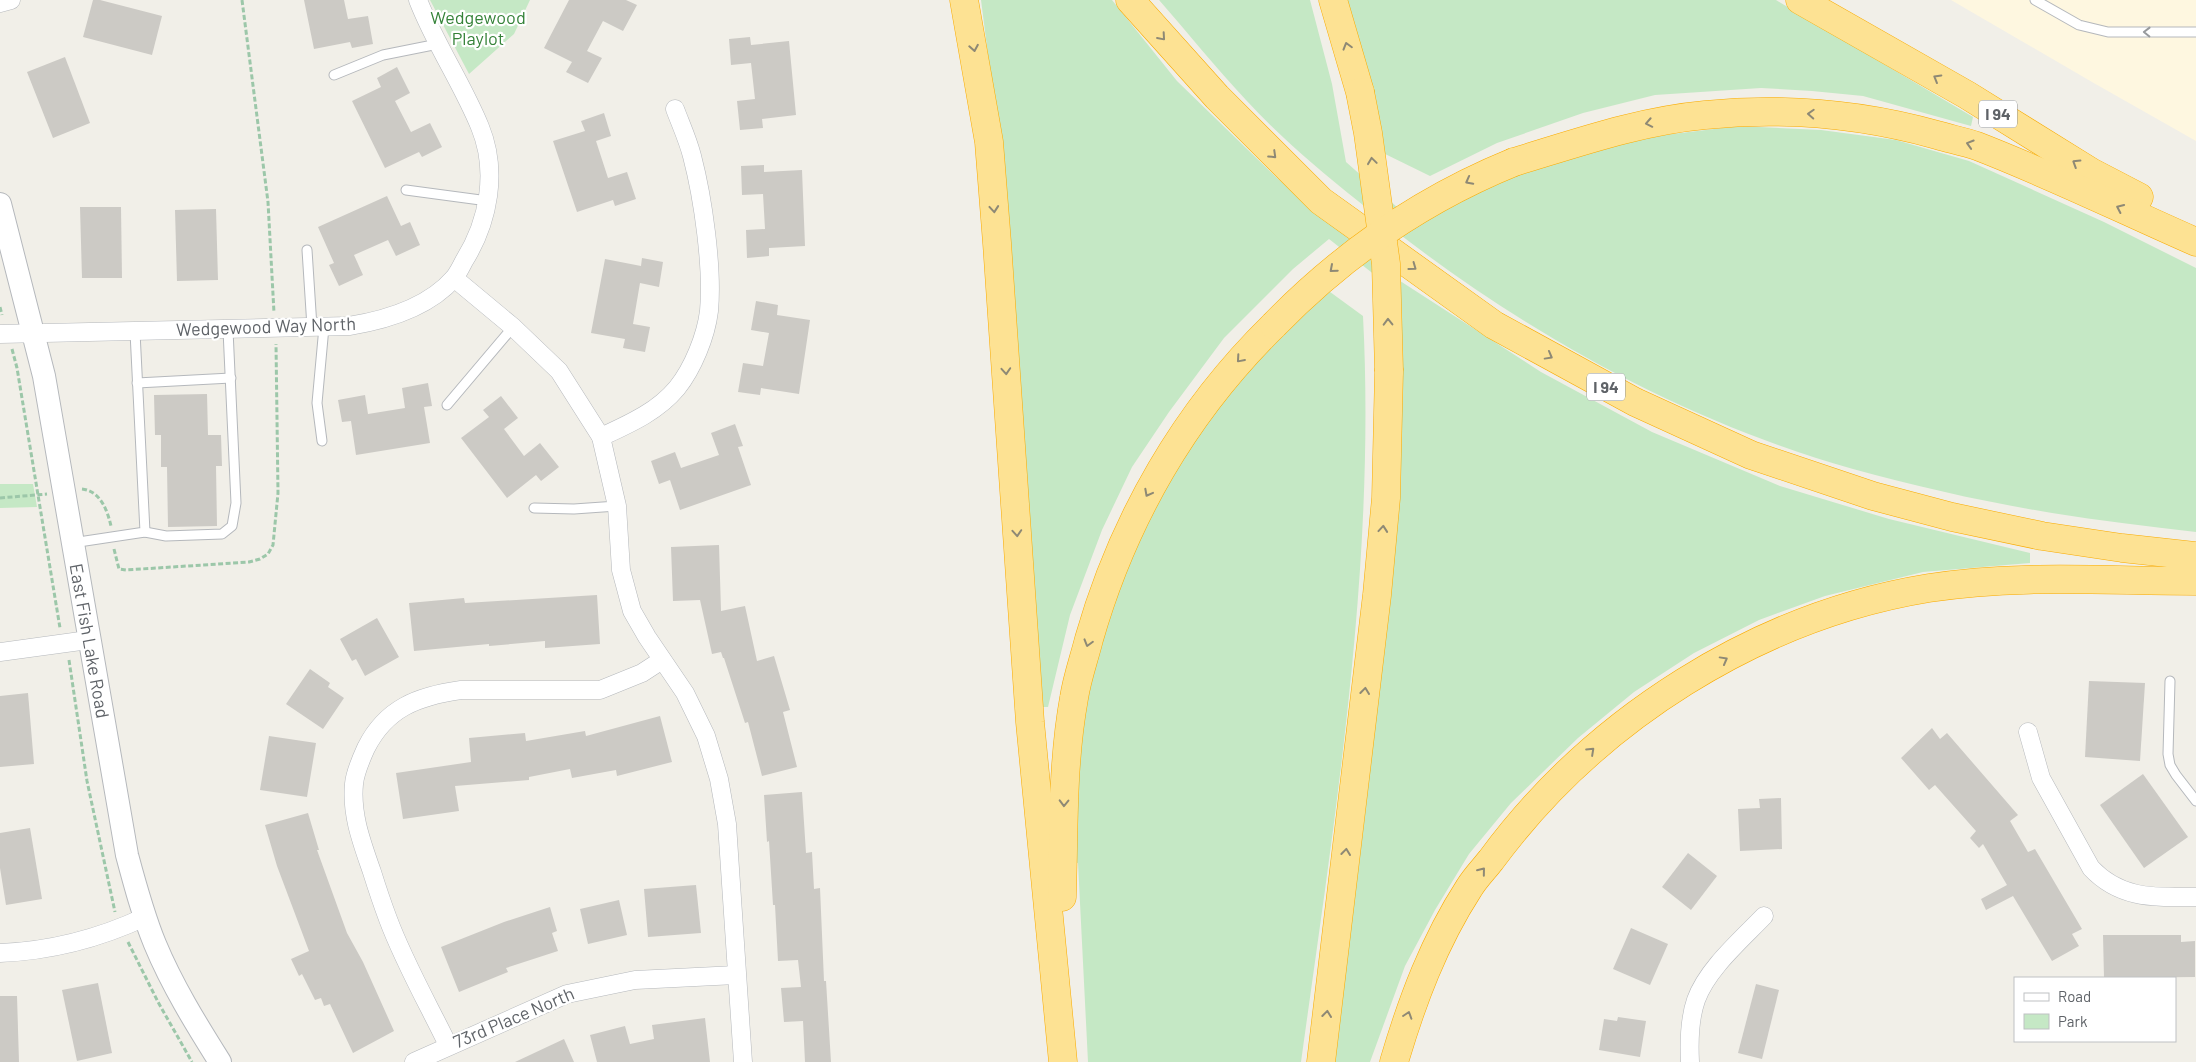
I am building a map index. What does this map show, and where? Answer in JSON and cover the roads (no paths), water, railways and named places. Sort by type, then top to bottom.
[{"type":"highway","points":[[964,0],[980,82],[990,151],[1030,722],[1063,1062]]},
{"type":"highway","name":"I 94","points":[[1130,0],[1217,97],[1321,201],[1494,324],[1635,402],[1751,455],[1873,496],[1952,517],[2042,536],[2122,548],[2196,556]]},
{"type":"highway","points":[[1322,1062],[1377,595],[1386,498],[1389,371],[1386,264],[1368,134],[1360,92],[1333,0]]},
{"type":"highway","name":"I 94","points":[[1800,0],[1967,95],[2091,172],[2196,227]]},
{"type":"highway","points":[[1060,1021],[1065,767],[1074,696],[1106,586],[1130,529],[1160,469],[1182,434],[1242,356],[1334,268],[1387,229],[1477,177],[1514,162],[1624,128],[1704,115],[1795,113],[1861,118],[1901,125],[1976,146],[2054,177],[2196,242]]},
{"type":"highway","points":[[1394,1062],[1410,1008],[1447,927],[1469,887],[1509,835],[1534,807],[1600,743],[1689,680],[1771,635],[1850,606],[1892,595],[1967,583],[2016,580],[2196,582]]},
{"type":"street","points":[[0,3],[11,0]]},
{"type":"street","name":"Wedgewood Way North","points":[[6,340],[34,334],[358,325],[396,316],[430,298],[454,278],[472,249],[482,225],[488,201],[488,158],[481,128],[418,0]]},
{"type":"street","points":[[601,436],[649,414],[677,388],[701,343],[709,312],[709,277],[703,218],[692,155],[675,109]]},
{"type":"street","name":"East Fish Lake Road","points":[[0,204],[44,376],[88,640],[127,855],[145,917],[173,982],[220,1062]]},
{"type":"street","points":[[454,278],[514,326],[559,371],[601,436],[617,506],[621,570],[626,594],[632,611],[685,694],[706,736],[719,779],[727,824],[743,1062]]},
{"type":"street","points":[[0,652],[88,640]]},
{"type":"street","points":[[448,1046],[388,919],[358,833],[354,808],[354,782],[361,757],[372,735],[389,716],[413,701],[438,693],[461,690],[600,690],[642,673],[662,660]]},
{"type":"street","points":[[2028,732],[2041,778],[2091,868],[2100,878],[2110,886],[2132,894],[2154,897],[2196,897]]},
{"type":"street","points":[[1690,1062],[1691,1021],[1696,1000],[1706,980],[1764,916]]},
{"type":"street","points":[[0,953],[42,949],[78,941],[122,928],[145,917]]},
{"type":"street","name":"73rd Place North","points":[[414,1062],[568,994],[635,980],[736,975]]},
{"type":"lane","points":[[2035,0],[2079,25],[2108,32],[2196,32]]},
{"type":"lane","points":[[334,75],[383,55],[438,44]]},
{"type":"lane","points":[[406,190],[488,201]]},
{"type":"lane","points":[[307,250],[318,327],[317,403],[322,441]]},
{"type":"lane","points":[[447,405],[514,326]]},
{"type":"lane","points":[[72,543],[145,532],[166,536],[222,534],[232,526],[236,503],[232,378],[228,330]]},
{"type":"lane","points":[[135,332],[145,532]]},
{"type":"lane","points":[[137,383],[232,378]]},
{"type":"lane","points":[[534,508],[574,509],[617,506]]},
{"type":"lane","points":[[2170,681],[2168,754],[2170,765],[2196,802]]},
{"type":"park label","name":"Wedgewood Playlot","points":[[478,28]]}]
